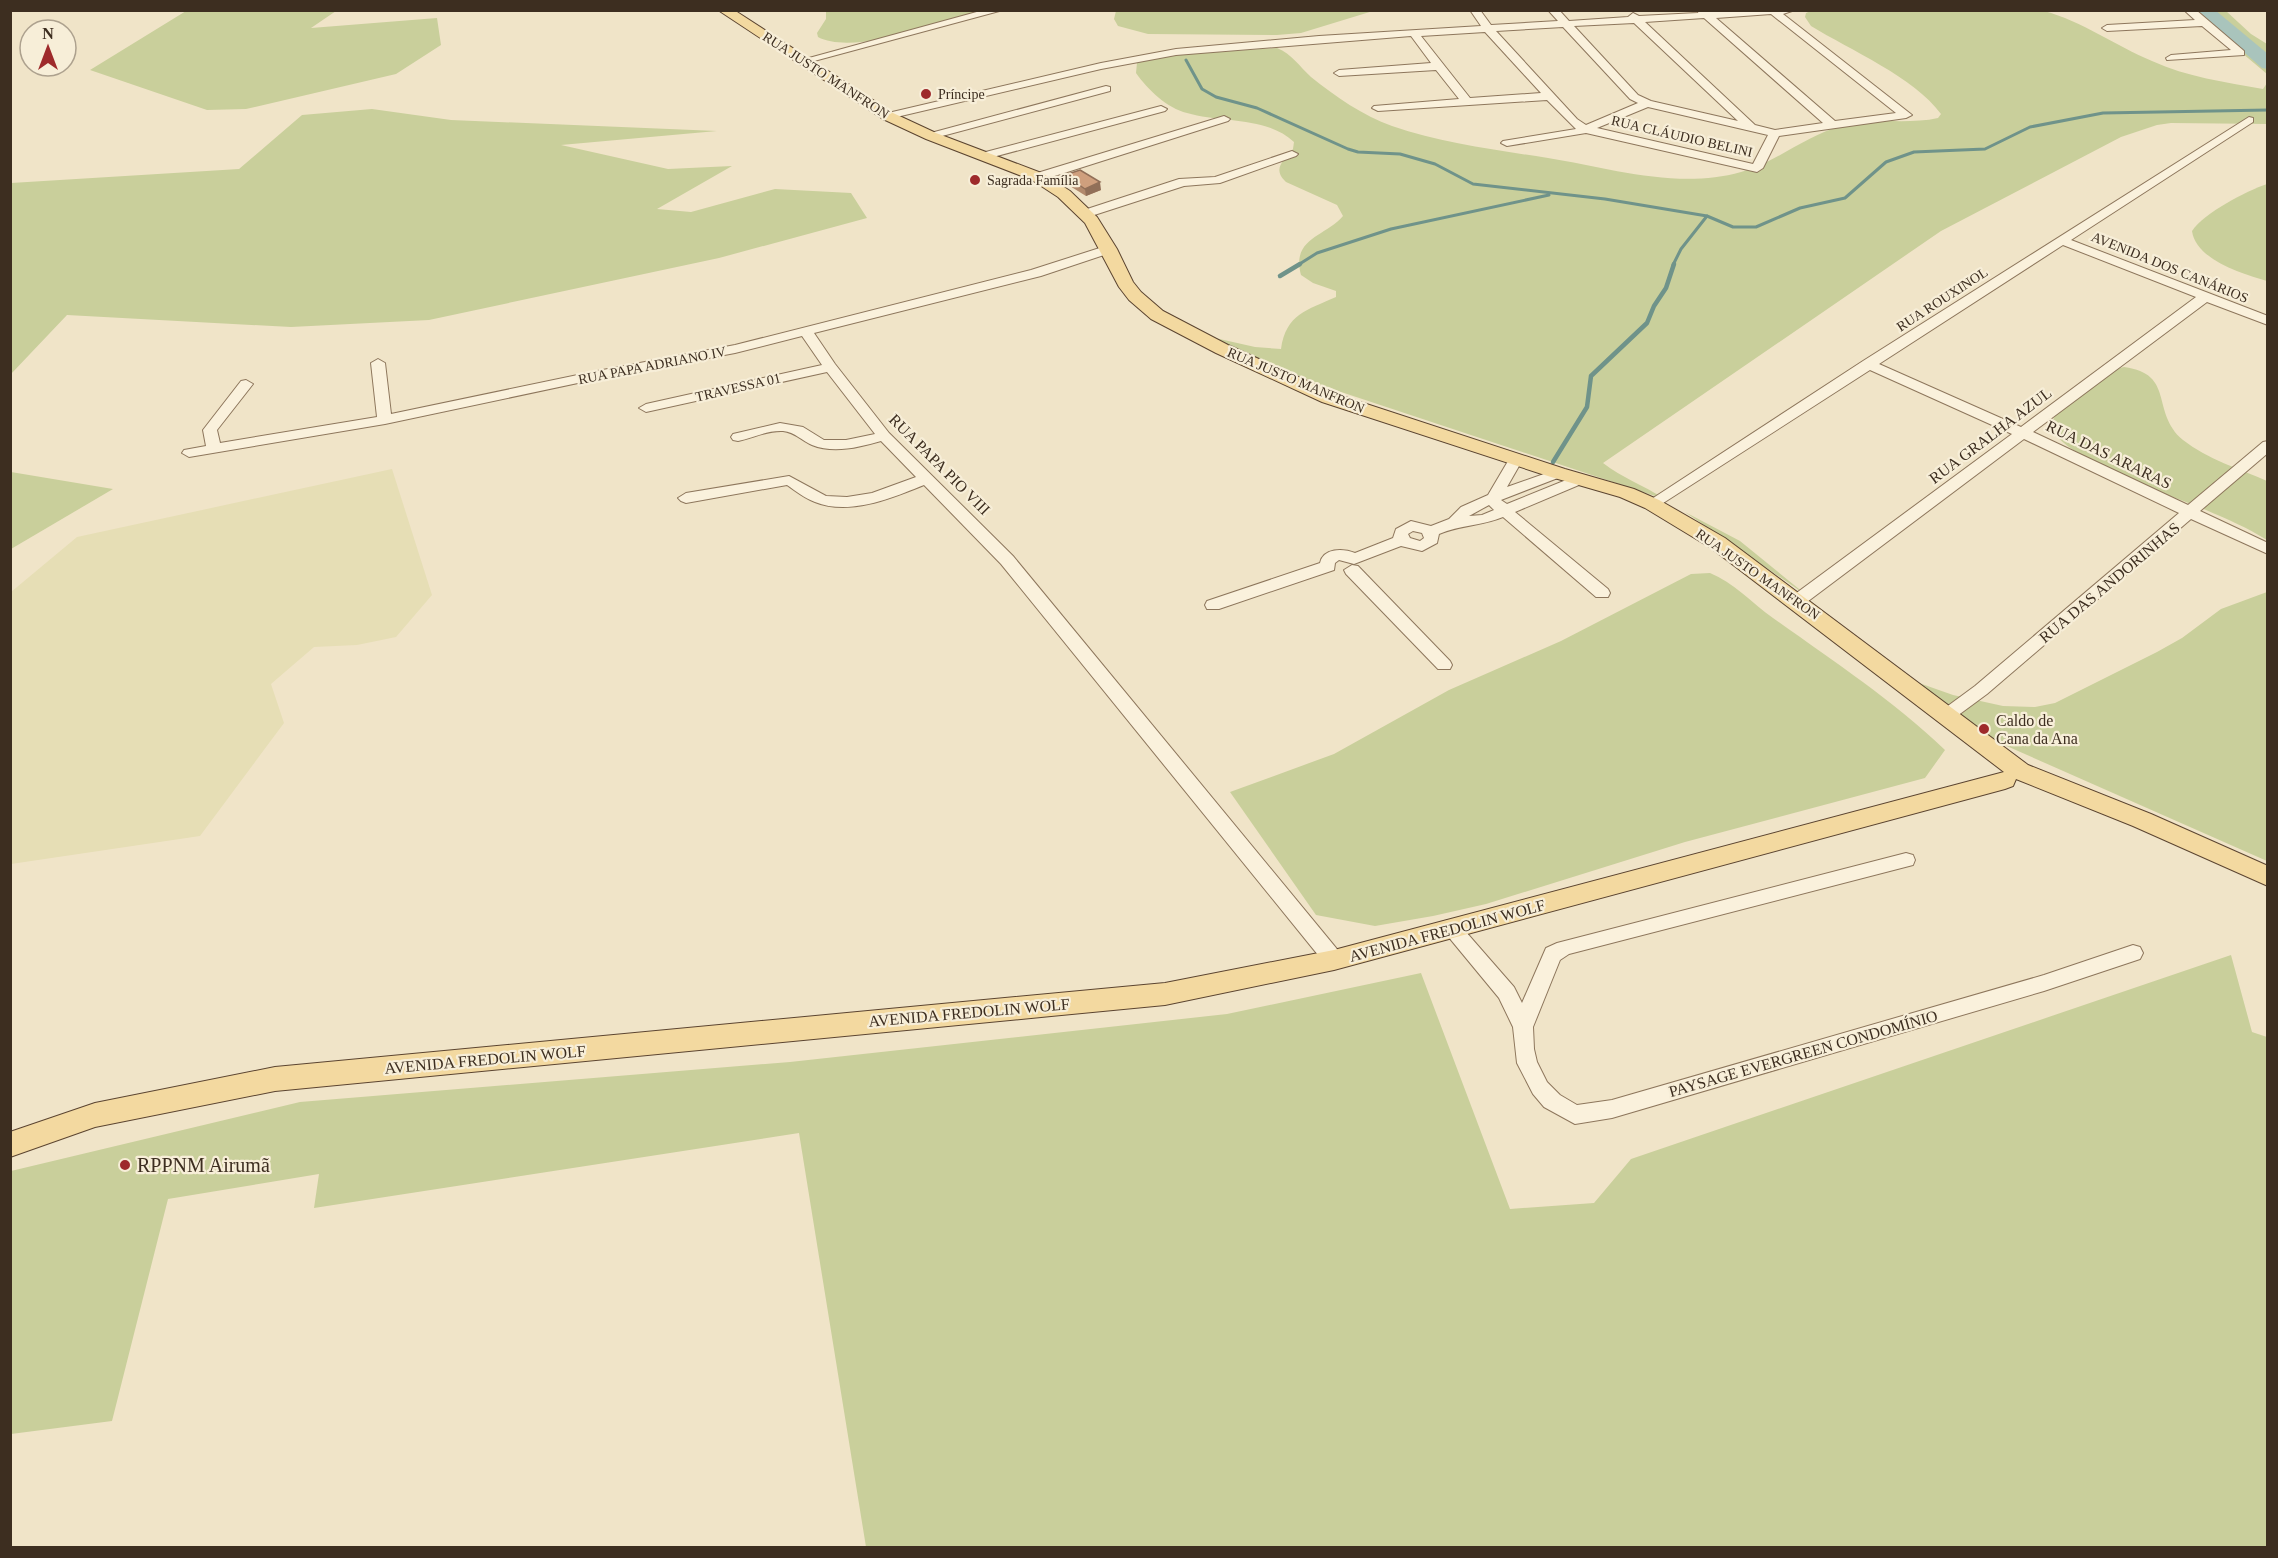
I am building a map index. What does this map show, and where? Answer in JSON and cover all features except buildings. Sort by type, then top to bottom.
[{"type":"main road","name":"RUA JUSTO MANFRON","points":[[724,10],[888,116],[931,136],[1038,177],[1064,194],[1085,213],[1109,249],[1125,283],[1135,296],[1157,315],[1222,349],[1329,398],[1558,473],[1627,493],[1652,504],[1718,543],[1947,715],[2006,772]]},
{"type":"main road","name":"AVENIDA FREDOLIN WOLF","points":[[10,1145],[105,1113],[275,1079],[1165,994],[1334,960],[1915,805],[2006,772],[2142,820],[2268,877]]},
{"type":"street","points":[[803,61],[998,10]]},
{"type":"street","points":[[1475,10],[1490,30],[1550,96],[1573,121],[1584,129]]},
{"type":"street","points":[[1553,10],[1634,97],[1647,103],[1776,133]]},
{"type":"street","points":[[1628,10],[1750,126]]},
{"type":"street","points":[[888,116],[1101,66],[1176,52],[1319,39],[1638,21],[1704,13],[1790,10]]},
{"type":"street","points":[[2171,58],[2240,53],[2189,10]]},
{"type":"street","name":"RUA CLÁUDIO BELINI","points":[[1584,129],[1758,168],[1776,133],[1906,115],[1772,11]]},
{"type":"street","points":[[1704,13],[1833,126]]},
{"type":"street","points":[[2108,28],[2204,23]]},
{"type":"street","points":[[1414,34],[1466,101]]},
{"type":"street","points":[[1339,73],[1440,66]]},
{"type":"street","points":[[931,136],[1106,89]]},
{"type":"street","points":[[1378,108],[1550,96]]},
{"type":"street","points":[[1507,143],[1568,135],[1647,103]]},
{"type":"street","points":[[982,156],[1161,109]]},
{"type":"street","points":[[1038,177],[1224,119]]},
{"type":"street","name":"RUA ROUXINOL","points":[[1652,504],[2249,120]]},
{"type":"street","points":[[1085,213],[1183,182],[1216,180],[1292,154]]},
{"type":"street","name":"AVENIDA DOS CANÁRIOS","points":[[2061,240],[2268,321]]},
{"type":"street","name":"RUA PAPA ADRIANO IV","points":[[189,453],[385,420],[807,333],[916,302],[1036,273],[1109,249]]},
{"type":"street","name":"RUA GRALHA AZUL","points":[[1797,601],[2205,297]]},
{"type":"street","name":"RUA PAPA PIO VIII","points":[[807,333],[830,367],[884,436],[1001,553],[1334,960]]},
{"type":"street","points":[[378,363],[385,420]]},
{"type":"street","name":"RUA DAS ARARAS","points":[[1868,364],[2023,433],[2268,549]]},
{"type":"street","name":"TRAVESSA 01","points":[[646,408],[830,367]]},
{"type":"street","points":[[214,448],[210,430],[246,384]]},
{"type":"street","points":[[738,437],[766,428],[782,427],[795,429],[821,444],[842,444],[884,436]]},
{"type":"street","name":"RUA DAS ANDORINHAS","points":[[1947,715],[1981,690],[2268,445]]},
{"type":"street","points":[[1493,498],[1516,459]]},
{"type":"street","points":[[1454,522],[1466,510],[1558,473]]},
{"type":"street","points":[[686,498],[789,480],[819,499],[832,502],[885,495],[927,478]]},
{"type":"street","points":[[1213,605],[1328,566],[1339,572],[1402,540],[1410,545],[1424,545],[1431,540],[1430,532],[1454,522],[1476,521],[1506,511],[1581,479]]},
{"type":"street","points":[[1493,498],[1602,593]]},
{"type":"street","points":[[1353,565],[1444,665]]},
{"type":"street","name":"PAYSAGE EVERGREEN CONDOMÍNIO","points":[[1523,1027],[1548,963],[1553,954],[1564,948],[1906,860]]},
{"type":"street","name":"PAYSAGE EVERGREEN CONDOMÍNIO","points":[[1452,928],[1507,993],[1523,1027],[1527,1063],[1540,1088],[1552,1101],[1575,1115],[1612,1109],[2044,983],[2133,953]]},
{"type":"shaded area","points":[[392,469],[432,595],[396,637],[357,645],[314,647],[271,684],[284,723],[200,836],[11,864],[11,592],[77,537]]},
{"type":"green space","points":[[1116,10],[1373,11],[1301,33],[1277,35],[1148,34],[1118,26],[1114,19]]},
{"type":"green space","points":[[1813,10],[2044,11],[2085,27],[2165,67],[2263,89],[2267,83],[2268,124],[2171,123],[2157,125],[2121,137],[1941,231],[1603,463],[1664,499],[1329,388],[1245,354],[1215,338],[1255,347],[1281,349],[1284,337],[1293,321],[1307,310],[1336,297],[1336,291],[1313,283],[1301,275],[1299,263],[1305,246],[1343,216],[1337,205],[1286,182],[1282,177],[1280,165],[1293,149],[1294,142],[1283,134],[1257,124],[1200,116],[1172,107],[1158,98],[1136,73],[1137,63],[1159,56],[1277,48],[1340,98],[1370,117],[1392,126],[1469,145],[1620,172],[1669,178],[1717,177],[1741,172],[1767,162],[1830,129],[1844,125],[1938,118],[1941,114],[1915,88],[1880,65],[1811,26],[1805,17],[1806,13]]},
{"type":"green space","points":[[186,11],[336,11],[311,28],[437,18],[441,45],[396,74],[246,109],[207,110],[90,70]]},
{"type":"green space","points":[[824,11],[985,11],[876,40],[834,42],[818,37],[817,33],[826,19]]},
{"type":"green space","points":[[2192,11],[2226,11],[2251,34],[2267,44],[2267,74]]},
{"type":"green space","points":[[372,109],[451,120],[717,131],[561,145],[668,169],[732,166],[657,209],[691,212],[775,189],[851,193],[867,218],[719,258],[429,320],[291,327],[67,315],[11,374],[11,183],[239,169],[302,115]]},
{"type":"green space","points":[[2268,184],[2267,281],[2234,270],[2211,258],[2195,241],[2192,231],[2206,217],[2226,203]]},
{"type":"green space","points":[[2124,367],[2140,371],[2151,377],[2161,396],[2167,418],[2183,440],[2213,458],[2267,481],[2267,540],[2230,520],[2095,463],[2058,438],[2052,422],[2058,412],[2102,377]]},
{"type":"green space","points":[[11,472],[113,489],[11,549]]},
{"type":"green space","points":[[1685,512],[1740,541],[1820,606],[1806,595]]},
{"type":"green space","points":[[1710,573],[1735,587],[1773,618],[1861,681],[1903,713],[1945,750],[1925,778],[1685,842],[1486,904],[1375,926],[1316,915],[1230,792],[1334,754],[1449,690],[1561,641],[1691,574]]},
{"type":"green space","points":[[2267,592],[2267,861],[1993,740],[1919,683],[1953,695],[2003,706],[2035,707],[2055,703],[2182,638],[2221,609]]},
{"type":"green space","points":[[2231,955],[2252,1032],[2267,1037],[2267,1547],[866,1547],[799,1133],[314,1208],[319,1174],[168,1199],[112,1421],[11,1434],[11,1171],[300,1102],[790,1062],[1227,1014],[1421,973],[1510,1209],[1594,1203],[1631,1159]]},
{"type":"waterway","points":[[2204,10],[2268,64]]},
{"type":"waterway","points":[[1186,60],[1202,89],[1216,97],[1257,108],[1358,152],[1400,154],[1435,164],[1473,184],[1605,199],[1707,216]]},
{"type":"waterway","points":[[1707,216],[1733,227],[1756,227],[1800,208],[1845,198],[1886,162],[1914,152],[1985,149],[2030,127],[2103,113],[2268,110]]},
{"type":"waterway","points":[[1298,265],[1317,253],[1391,229],[1549,195]]},
{"type":"waterway","points":[[1673,265],[1681,249],[1707,216]]},
{"type":"waterway","points":[[1280,276],[1300,264]]},
{"type":"waterway","points":[[1553,462],[1587,407],[1591,376],[1647,323],[1654,306],[1666,288],[1674,264]]},
{"type":"place","name":"Príncipe","points":[[926,94]]},
{"type":"place","name":"Sagrada Família","points":[[975,180]]},
{"type":"place","name":"Caldo de Cana da Ana","points":[[1984,729]]},
{"type":"place","name":"RPPNM Airumã","points":[[125,1165]]}]
